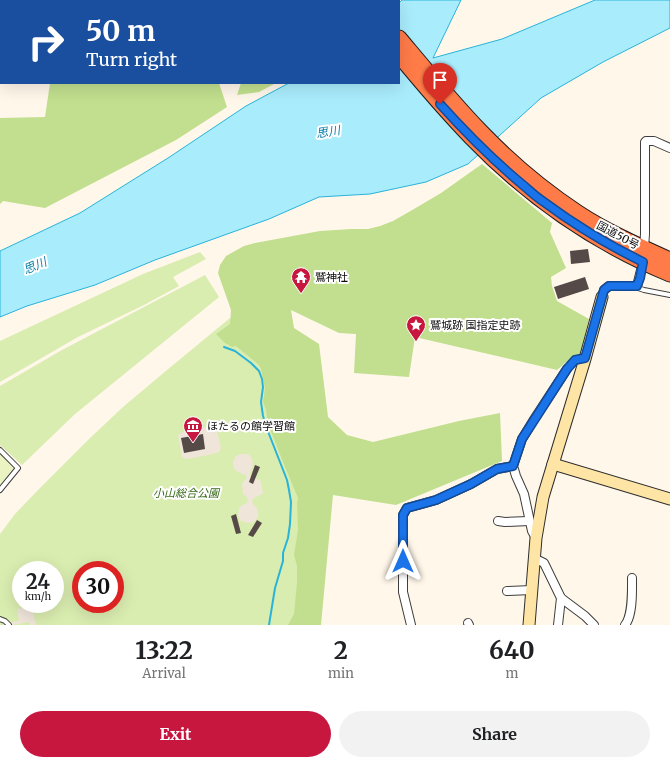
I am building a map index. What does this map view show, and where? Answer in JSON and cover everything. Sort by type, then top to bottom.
[{"type":"highway","name":"国道50号","points":[[400,39],[481,132],[547,197]]},
{"type":"highway","name":"国道50号","points":[[400,56],[448,113],[503,168],[547,197],[627,240],[643,255],[670,274]]},
{"type":"highway","name":"国道50号","points":[[643,255],[670,260]]},
{"type":"street","points":[[529,625],[536,538],[543,498],[604,290],[609,286],[637,286],[640,278],[646,234],[644,142],[654,141],[670,148]]},
{"type":"street","points":[[536,538],[532,531],[524,494],[513,466],[522,439],[567,369]]},
{"type":"street","points":[[553,464],[670,499]]},
{"type":"street","points":[[411,625],[403,592],[403,515],[407,508],[436,500],[471,484],[497,469],[513,466]]},
{"type":"street","points":[[498,521],[530,521]]},
{"type":"street","points":[[534,558],[544,563],[561,598],[585,616],[594,625]]},
{"type":"street","points":[[625,625],[628,621],[632,599],[632,578]]},
{"type":"street","points":[[507,591],[532,590]]},
{"type":"street","points":[[558,625],[561,598]]},
{"type":"lane","points":[[637,286],[638,288],[644,290],[670,295]]},
{"type":"lane","points":[[567,369],[575,360],[585,358]]},
{"type":"lane","points":[[0,450],[18,468],[0,490]]},
{"type":"lane","points":[[0,619],[9,625]]},
{"type":"green space","points":[[50,84],[219,84],[227,107],[176,140],[45,208],[3,201],[0,204],[0,118],[45,117]]},
{"type":"green space","points":[[241,84],[274,84],[259,92],[237,95]]},
{"type":"green space","points":[[482,164],[552,223],[550,232],[566,268],[551,277],[552,286],[557,301],[589,319],[580,355],[565,363],[557,370],[415,337],[409,377],[354,373],[356,334],[339,333],[291,310],[294,328],[319,344],[328,417],[347,435],[373,442],[459,421],[500,413],[502,461],[396,505],[333,495],[321,625],[288,625],[294,614],[297,582],[297,566],[294,555],[298,530],[298,498],[268,424],[263,402],[265,388],[259,365],[236,346],[232,347],[225,343],[216,334],[230,324],[231,310],[218,273],[220,265],[226,256],[244,246],[255,243],[320,231],[368,229],[393,221],[441,193]]},
{"type":"green space","points":[[200,252],[206,259],[173,277],[179,286],[78,337],[0,382],[0,341],[143,274]]},
{"type":"green space","points":[[205,275],[219,297],[75,414],[22,465],[0,445],[0,386],[62,350]]},
{"type":"green space","name":"小山総合公園","points":[[230,318],[256,353],[271,383],[307,506],[299,625],[0,625],[0,534],[15,514],[39,489],[123,407]]},
{"type":"green space","points":[[0,450],[18,468],[0,490]]},
{"type":"shaded area","points":[[210,427],[215,428],[221,448],[219,452],[213,454],[186,459],[182,457],[178,435],[183,432]],"holes":[[[202,434],[205,449],[184,452],[181,438]]]},
{"type":"shaded area","points":[[248,454],[252,459],[253,465],[250,475],[251,477],[260,480],[263,493],[252,501],[257,508],[258,517],[254,522],[248,523],[241,521],[238,515],[239,508],[248,501],[247,497],[243,494],[242,484],[247,477],[236,471],[233,466],[236,456]]},
{"type":"shaded area","points":[[18,613],[33,613],[36,625],[30,625],[29,622],[12,625],[12,622],[19,621]]},
{"type":"water","name":"思川","points":[[402,0],[461,0],[433,58],[502,39],[595,0],[670,0],[670,28],[603,62],[541,98],[468,164],[426,182],[370,194],[319,197],[269,219],[155,260],[95,285],[27,306],[0,317],[0,251],[80,213],[168,158],[246,106],[287,84],[400,84],[400,2]]},
{"type":"building","points":[[588,249],[590,262],[571,264],[570,251]]},
{"type":"building","points":[[585,277],[589,289],[558,299],[554,287]]},
{"type":"building","name":"ほたるの館学習館","points":[[203,434],[205,449],[184,453],[181,438]]},
{"type":"building","points":[[255,465],[260,467],[253,484],[249,482]]},
{"type":"building","points":[[236,514],[241,533],[236,534],[231,516]]},
{"type":"building","points":[[257,520],[262,523],[253,537],[248,535]]},
{"type":"waterway","points":[[224,347],[235,351],[259,371],[263,387],[261,402],[263,416],[287,480],[291,502],[288,538],[275,588],[269,625]]},
{"type":"place","name":"鷲神社","points":[[301,294]]},
{"type":"place","name":"鷲城跡 国指定史跡","points":[[416,342]]},
{"type":"place","name":"ほたるの館学習館","points":[[193,443]]},
{"type":"route","points":[[403,561],[403,515],[407,508],[436,500],[471,484],[497,469],[513,466],[522,439],[567,369],[575,360],[585,358],[604,290],[609,286],[637,286],[643,262],[597,238],[543,202],[487,153],[440,104]]}]
